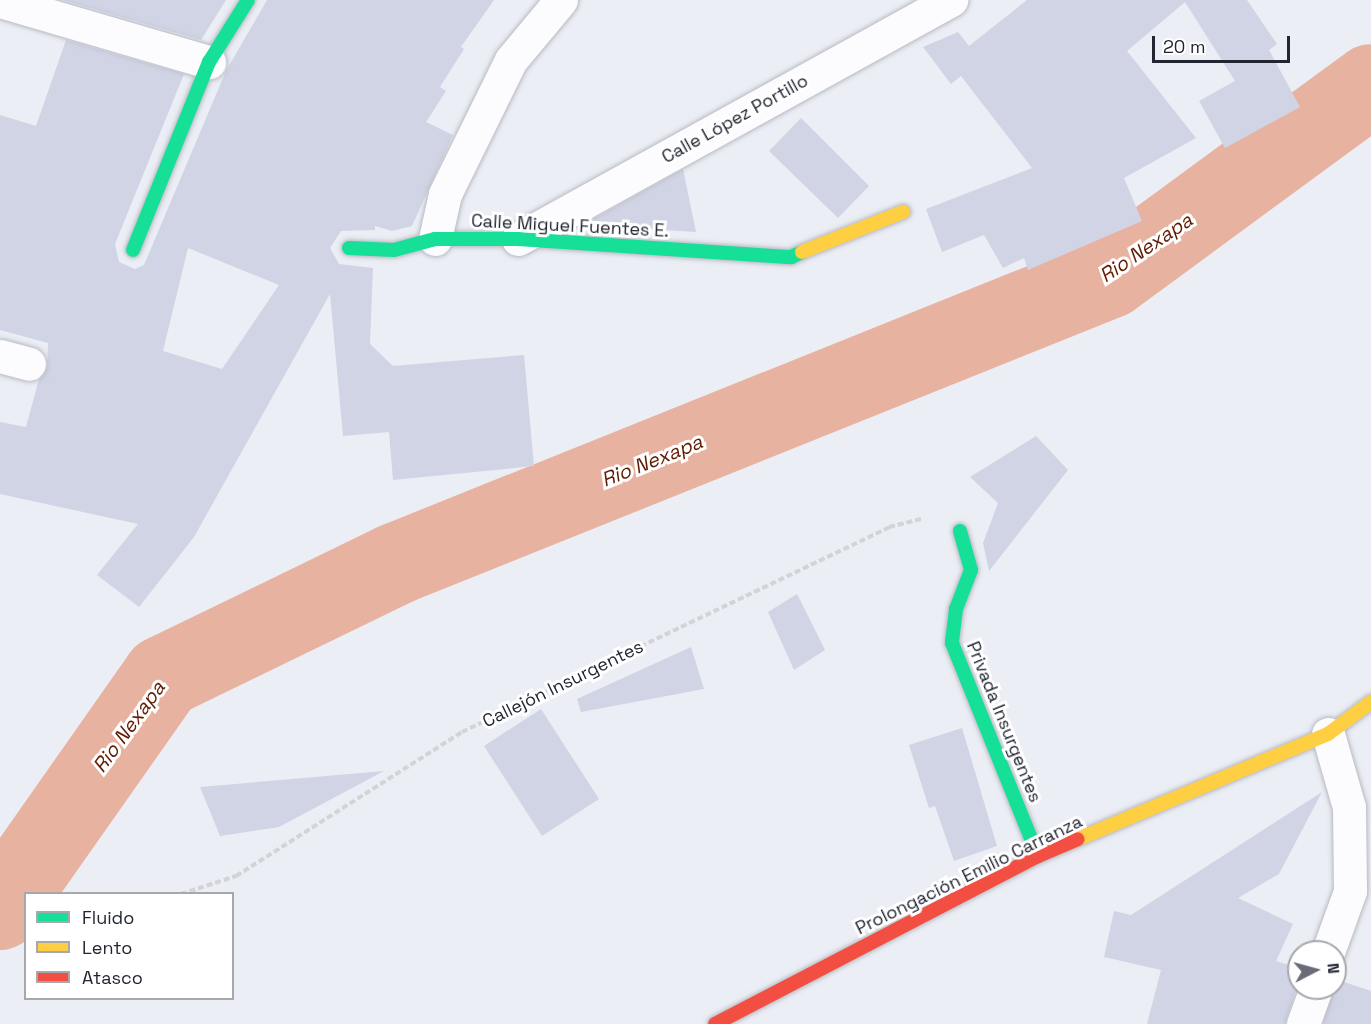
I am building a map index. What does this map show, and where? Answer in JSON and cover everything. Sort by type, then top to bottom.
[{"type":"street","points":[[133,250],[209,62],[248,0]]},
{"type":"street","points":[[435,239],[445,194],[511,60],[561,0]]},
{"type":"street","name":"Calle López Portillo","points":[[518,239],[951,0]]},
{"type":"street","points":[[0,1],[209,62]]},
{"type":"street","name":"Calle Miguel Fuentes E.","points":[[349,248],[394,250],[435,239],[518,239],[791,257],[903,212]]},
{"type":"street","name":"Privada Insurgentes","points":[[960,531],[971,570],[956,609],[952,644],[1038,856]]},
{"type":"street","name":"Prolongación Emilio Carranza","points":[[715,1024],[1038,856],[1328,734],[1371,702]]},
{"type":"street","points":[[1328,734],[1349,807],[1350,891],[1332,940]]},
{"type":"street","points":[[1303,1024],[1312,1000]]},
{"type":"path","name":"Callejón Insurgentes","points":[[188,892],[236,876],[462,732],[889,527],[930,516],[960,531]]},
{"type":"building","points":[[63,0],[226,0],[201,40]]},
{"type":"building","points":[[267,0],[494,0],[461,47],[464,49],[440,87],[446,91],[426,122],[453,135],[412,226],[392,231],[375,226],[375,230],[341,231],[330,248],[339,264],[373,268],[370,344],[393,366],[524,355],[534,466],[393,480],[389,432],[343,436],[330,294],[194,537],[139,607],[97,575],[138,524],[0,494],[0,422],[26,427],[39,379],[47,368],[48,343],[0,330],[0,115],[36,126],[66,40],[184,74],[115,244],[119,262],[135,269],[144,265],[226,71]],"holes":[[[188,248],[279,285],[222,369],[163,351]]]},
{"type":"building","points":[[1027,0],[1247,0],[1277,44],[1269,50],[1300,107],[1225,148],[1199,101],[1235,81],[1185,2],[1127,51],[1196,138],[1124,178],[1142,221],[1028,270],[1024,258],[1003,268],[984,235],[942,252],[926,209],[1032,168],[961,76],[951,84],[923,47],[958,32],[969,46]]},
{"type":"building","points":[[801,118],[869,186],[838,218],[769,151]]},
{"type":"building","points":[[683,169],[696,232],[583,225]]},
{"type":"building","points":[[1036,436],[1068,470],[989,571],[983,543],[998,503],[970,477]]},
{"type":"building","points":[[797,594],[825,650],[794,670],[768,612]]},
{"type":"building","points":[[691,647],[704,689],[581,712],[577,699]]},
{"type":"building","points":[[541,709],[599,799],[542,836],[484,746]]},
{"type":"building","points":[[962,728],[997,846],[954,861],[935,806],[929,808],[909,745]]},
{"type":"building","points":[[384,771],[279,827],[220,836],[200,787]]},
{"type":"building","points":[[1322,792],[1279,874],[1238,898],[1293,924],[1276,961],[1287,964],[1287,1000],[1293,1000],[1285,1024],[1147,1024],[1161,970],[1104,957],[1114,911],[1131,915]]},
{"type":"building","points":[[1347,983],[1371,991],[1371,1024],[1323,1024],[1329,1000],[1347,1000]]},
{"type":"waterway","name":"Rio Nexapa","points":[[0,909],[163,677],[398,563],[1110,277],[1371,85]]},
{"type":"traffic: fast","points":[[133,250],[209,62],[248,0]]},
{"type":"traffic: fast","points":[[349,248],[394,250],[435,239],[518,239],[791,257],[802,252]]},
{"type":"traffic: fast","points":[[960,531],[971,570],[956,609],[952,643],[1038,856]]},
{"type":"traffic: slow","points":[[802,252],[903,212]]},
{"type":"traffic: slow","points":[[1078,839],[1328,734],[1371,702]]},
{"type":"traffic: jam","points":[[715,1024],[1038,856],[1078,839]]}]
